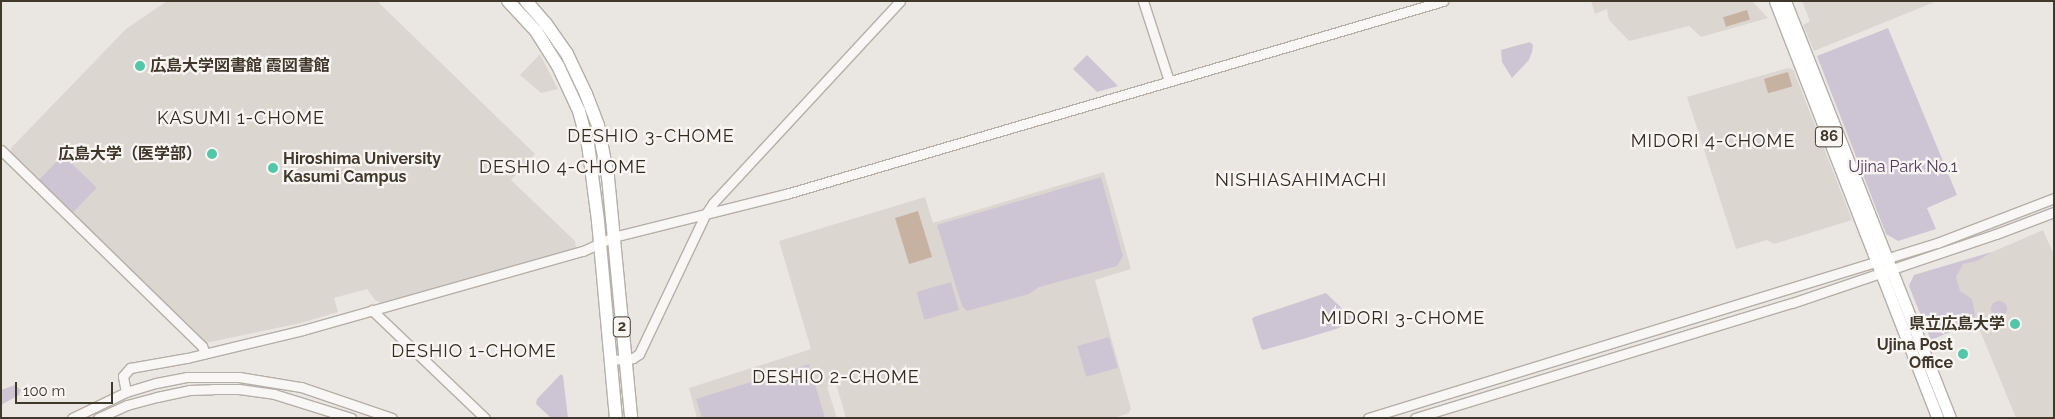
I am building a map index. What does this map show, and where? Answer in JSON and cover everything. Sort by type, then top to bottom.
[{"type":"highway","name":"2","points":[[508,1],[531,26],[548,49],[568,84],[579,111],[588,144],[601,244],[616,418]]},
{"type":"highway","name":"2","points":[[526,1],[546,24],[567,54],[595,118],[608,177],[631,418]]},
{"type":"main road","name":"86","points":[[1775,1],[1876,261],[1886,271],[1950,418]]},
{"type":"main road","name":"86","points":[[1786,1],[1887,257],[1886,271],[1938,418]]},
{"type":"street","points":[[612,360],[633,358],[639,354],[705,215],[713,203],[900,1]]},
{"type":"street","points":[[1143,1],[1169,81]]},
{"type":"street","points":[[126,392],[123,376],[130,368],[303,330],[549,261],[601,244],[613,237],[795,191],[1444,1]]},
{"type":"street","points":[[1,150],[202,346],[205,353]]},
{"type":"street","points":[[1368,418],[1937,243],[2054,198]]},
{"type":"street","points":[[1415,418],[1785,306],[1996,234],[2054,212]]},
{"type":"street","points":[[372,310],[485,418]]},
{"type":"street","points":[[72,418],[126,392],[156,383],[187,378],[256,378],[301,387],[392,418]]},
{"type":"street","points":[[98,418],[127,405],[157,397],[189,390],[214,388],[274,394],[351,418]]},
{"type":"shaded area","name":"Hiroshima University Kasumi Campus","points":[[167,1],[377,1],[535,154],[511,180],[575,241],[576,248],[381,303],[375,300],[367,289],[334,298],[338,312],[301,323],[205,343],[11,156],[11,148],[126,29]]},
{"type":"shaded area","points":[[1591,1],[1752,1],[1768,18],[1701,37],[1689,26],[1629,41],[1609,20],[1607,9],[1595,14]]},
{"type":"shaded area","points":[[1802,1],[1937,1],[1814,51],[1803,25],[1810,21]]},
{"type":"shaded area","points":[[1747,10],[1750,20],[1726,27],[1723,17]]},
{"type":"shaded area","points":[[540,54],[558,89],[541,93],[520,75]]},
{"type":"shaded area","points":[[1788,68],[1793,69],[1852,220],[1774,244],[1767,240],[1736,249],[1687,97]]},
{"type":"shaded area","points":[[1788,72],[1792,86],[1768,93],[1764,79]]},
{"type":"shaded area","points":[[1104,172],[1131,269],[1095,280],[1131,409],[1129,413],[1114,418],[846,418],[836,384],[827,387],[837,418],[697,418],[689,388],[811,349],[779,241],[925,197],[933,223]]},
{"type":"shaded area","points":[[918,211],[932,257],[909,264],[895,218]]},
{"type":"shaded area","name":"県立広島大学","points":[[2043,230],[2054,255],[2054,418],[2016,418],[1976,321],[1931,340],[1909,286],[1914,275],[1992,252]]},
{"type":"green space","name":"Ujina Park No.1","points":[[1888,28],[1957,195],[1927,208],[1936,229],[1898,241],[1886,234],[1817,56]]},
{"type":"green space","points":[[1530,42],[1533,45],[1529,60],[1512,78],[1502,62],[1501,50]]},
{"type":"green space","points":[[1087,55],[1118,86],[1097,92],[1073,69]]},
{"type":"green space","points":[[63,155],[97,188],[72,213],[39,180]]},
{"type":"green space","points":[[1101,177],[1123,256],[1117,266],[1039,287],[1029,294],[967,311],[962,306],[937,225]]},
{"type":"green space","points":[[1992,252],[1977,261],[1963,264],[1956,277],[1960,291],[1972,299],[1976,321],[1931,340],[1909,286],[1914,275]]},
{"type":"green space","points":[[951,282],[959,310],[924,320],[916,292]]},
{"type":"green space","points":[[1326,293],[1351,317],[1347,324],[1303,339],[1263,350],[1261,348],[1252,319],[1254,317]]},
{"type":"green space","points":[[1999,301],[2007,309],[1999,317],[1991,309]]},
{"type":"green space","points":[[1109,337],[1118,368],[1086,377],[1077,346]]},
{"type":"green space","points":[[809,364],[825,418],[702,418],[696,399]]},
{"type":"green space","points":[[561,374],[563,376],[568,418],[551,418],[536,404],[537,399]]},
{"type":"green space","points":[[15,385],[21,390],[19,395],[1,405],[1,390]]},
{"type":"place","name":"広島大学図書館 霞図書館","points":[[140,66]]},
{"type":"place","name":"広島大学（医学部）","points":[[212,154]]},
{"type":"place","name":"Hiroshima University Kasumi Campus","points":[[273,168]]},
{"type":"place","name":"県立広島大学","points":[[2015,324]]},
{"type":"place","name":"Ujina Post Office","points":[[1963,354]]},
{"type":"district","name":"KASUMI 1-CHOME","points":[[241,118]]},
{"type":"district","name":"DESHIO 3-CHOME","points":[[651,136]]},
{"type":"district","name":"MIDORI 4-CHOME","points":[[1713,141]]},
{"type":"district","name":"DESHIO 4-CHOME","points":[[563,167]]},
{"type":"district","name":"NISHIASAHIMACHI","points":[[1301,180]]},
{"type":"district","name":"MIDORI 3-CHOME","points":[[1403,318]]},
{"type":"district","name":"DESHIO 1-CHOME","points":[[474,351]]},
{"type":"district","name":"DESHIO 2-CHOME","points":[[836,377]]}]
